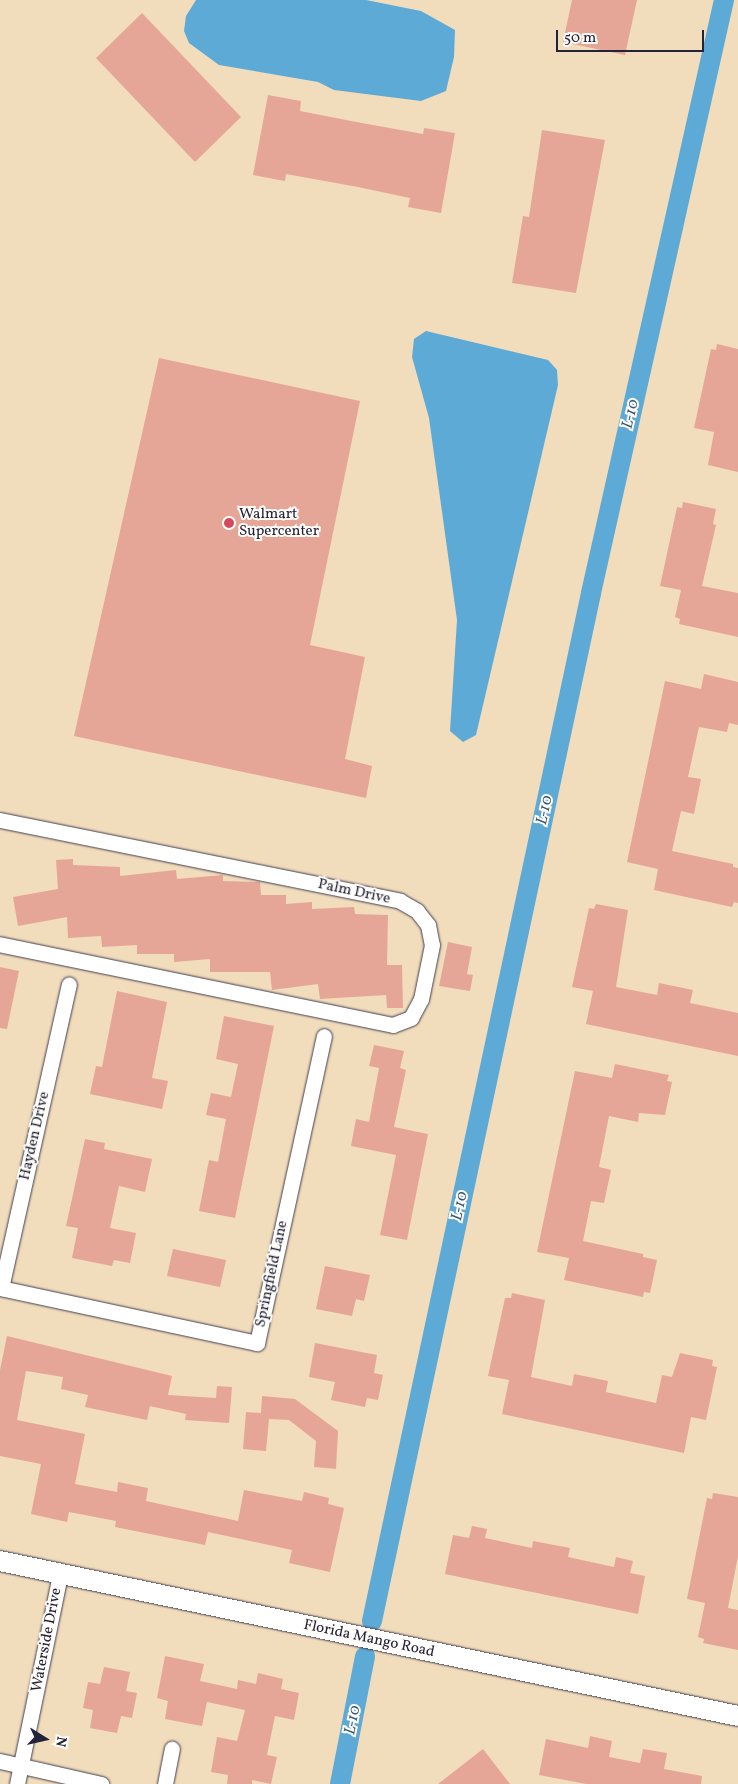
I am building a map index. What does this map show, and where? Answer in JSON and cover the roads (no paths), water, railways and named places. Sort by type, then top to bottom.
[{"type":"street","name":"Palm Drive","points":[[0,820],[400,901],[417,911],[428,925],[432,944],[421,999],[411,1018],[394,1025],[0,944]]},
{"type":"street","name":"Hayden Drive","points":[[0,1288],[69,985]]},
{"type":"street","name":"Springfield Lane","points":[[0,1288],[257,1343],[324,1036]]},
{"type":"street","name":"Florida Mango Road","points":[[0,1561],[738,1716]]},
{"type":"street","name":"Waterside Drive","points":[[17,1784],[60,1574]]},
{"type":"street","points":[[165,1784],[172,1749]]},
{"type":"street","points":[[0,1761],[101,1784]]},
{"type":"water","points":[[196,0],[366,0],[421,11],[455,30],[454,57],[446,91],[421,101],[334,90],[318,82],[219,65],[189,43],[184,31],[186,16]]},
{"type":"water","points":[[426,331],[548,360],[557,370],[558,385],[476,735],[463,742],[450,731],[457,620],[429,418],[412,357],[414,339]]},
{"type":"waterway","name":"L-10","points":[[372,1621],[591,593],[724,0]]},
{"type":"waterway","name":"L-10","points":[[340,1784],[365,1656]]},
{"type":"place","name":"Walmart Supercenter","points":[[229,523]]}]
